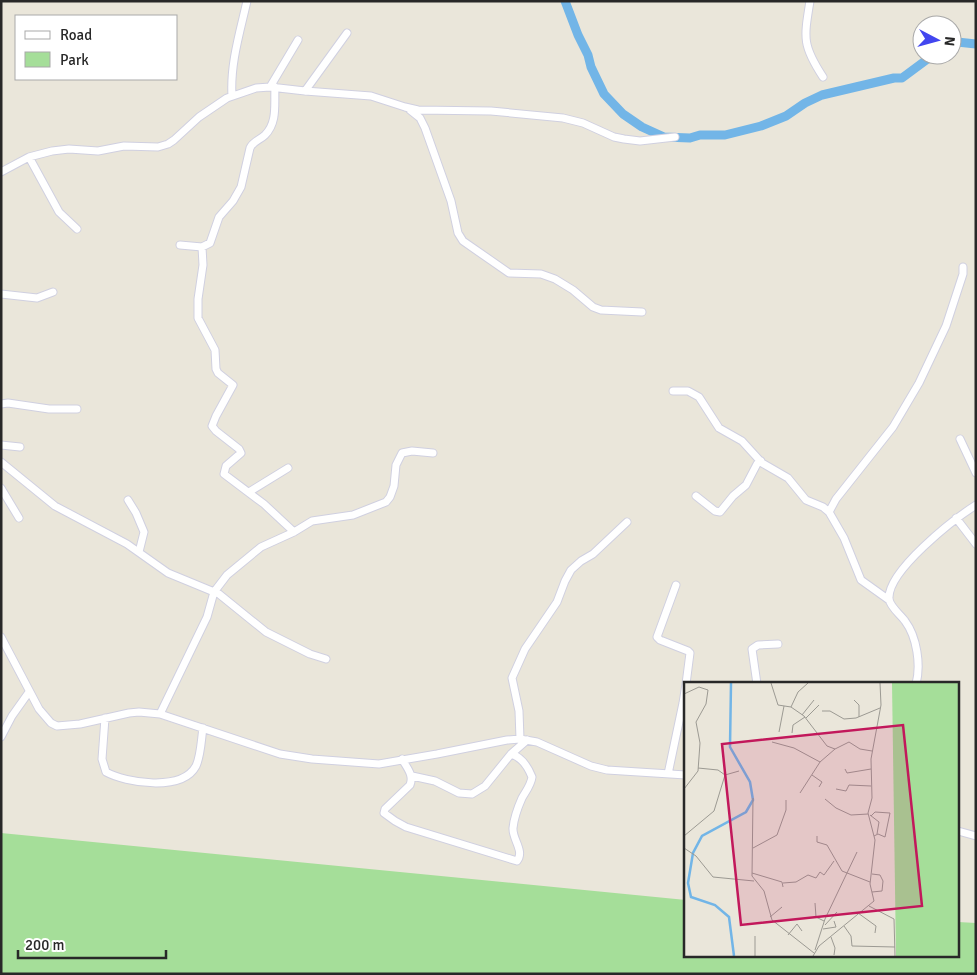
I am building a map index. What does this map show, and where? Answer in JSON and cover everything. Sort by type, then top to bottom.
[{"type":"street","points":[[232,96],[233,67],[247,1]]},
{"type":"street","points":[[810,1],[806,48],[823,76]]},
{"type":"street","points":[[305,91],[347,33]]},
{"type":"street","points":[[180,245],[202,247],[210,243],[219,217],[238,195],[252,144],[269,131],[274,116],[273,87],[298,40]]},
{"type":"street","points":[[1,172],[29,157],[41,153],[60,150],[98,151],[124,146],[158,146],[168,144],[207,111],[232,96],[256,88],[273,87],[371,96],[418,110],[458,110],[554,117],[583,123],[624,140],[640,141],[675,137]]},
{"type":"street","points":[[405,107],[420,118],[426,128],[451,201],[458,233],[463,241],[510,273],[541,274],[555,279],[573,290],[592,307],[602,310],[642,312]]},
{"type":"street","points":[[29,157],[59,212],[77,229]]},
{"type":"street","points":[[202,247],[203,265],[197,310],[198,318],[215,350],[218,373],[233,385],[212,426],[240,451],[239,455],[224,469],[224,474],[249,492],[294,532]]},
{"type":"street","points":[[829,512],[836,498],[893,428],[919,383],[946,326],[963,274],[963,267]]},
{"type":"street","points":[[1,294],[37,298],[53,292]]},
{"type":"street","points":[[673,391],[688,391],[699,397],[719,428],[742,441],[761,461],[788,478],[806,500],[823,507],[829,512],[844,538],[862,580],[889,600],[906,623],[911,633],[918,661],[916,682]]},
{"type":"street","points":[[1,404],[8,403],[61,410],[77,409]]},
{"type":"street","points":[[960,438],[976,474]]},
{"type":"street","points":[[1,445],[20,447]]},
{"type":"street","points":[[160,714],[207,617],[214,592],[227,575],[250,554],[318,519],[343,517],[381,505],[390,497],[394,486],[396,464],[402,453],[412,450],[434,453]]},
{"type":"street","points":[[696,496],[715,511],[720,512],[733,496],[746,485],[756,464],[761,461]]},
{"type":"street","points":[[1,462],[55,506],[139,552],[168,573],[214,592],[266,632],[310,654],[326,659]]},
{"type":"street","points":[[249,492],[288,468]]},
{"type":"street","points":[[1,488],[19,518]]},
{"type":"street","points":[[128,500],[144,531],[139,552]]},
{"type":"street","points":[[889,600],[896,582],[910,562],[928,542],[956,518],[976,505]]},
{"type":"street","points":[[956,518],[976,544]]},
{"type":"street","points":[[412,776],[435,781],[459,793],[472,794],[485,786],[524,739],[512,678],[525,649],[557,602],[571,570],[593,554],[627,522]]},
{"type":"street","points":[[676,585],[657,637],[690,653],[686,682]]},
{"type":"street","points":[[1,637],[29,692],[44,716],[58,726],[80,724],[139,712],[160,714],[280,754],[379,764],[506,740],[524,739],[591,766],[607,770],[684,775]]},
{"type":"street","points":[[757,682],[752,649],[758,645],[778,644]]},
{"type":"street","points":[[1,737],[12,716],[29,692]]},
{"type":"street","points":[[668,774],[684,697]]},
{"type":"street","points":[[105,718],[102,759],[106,772],[112,776],[156,783],[175,780],[193,770],[198,759],[203,728]]},
{"type":"street","points":[[402,759],[412,776],[410,785],[385,809],[384,813],[388,817],[406,826],[517,860],[520,857],[520,851],[514,837],[514,824],[521,800],[532,777],[523,760],[519,756],[512,754]]},
{"type":"street","points":[[960,832],[976,836]]},
{"type":"green space","points":[[1,833],[684,900],[684,958],[960,958],[960,922],[976,923],[976,974],[1,974]]},
{"type":"waterway","points":[[565,1],[588,55],[591,67],[604,94],[623,114],[642,127],[664,137],[690,138],[700,135],[725,135],[761,126],[786,116],[805,103],[822,95],[894,78],[902,78],[920,65]]},
{"type":"waterway","points":[[962,43],[976,44]]}]
